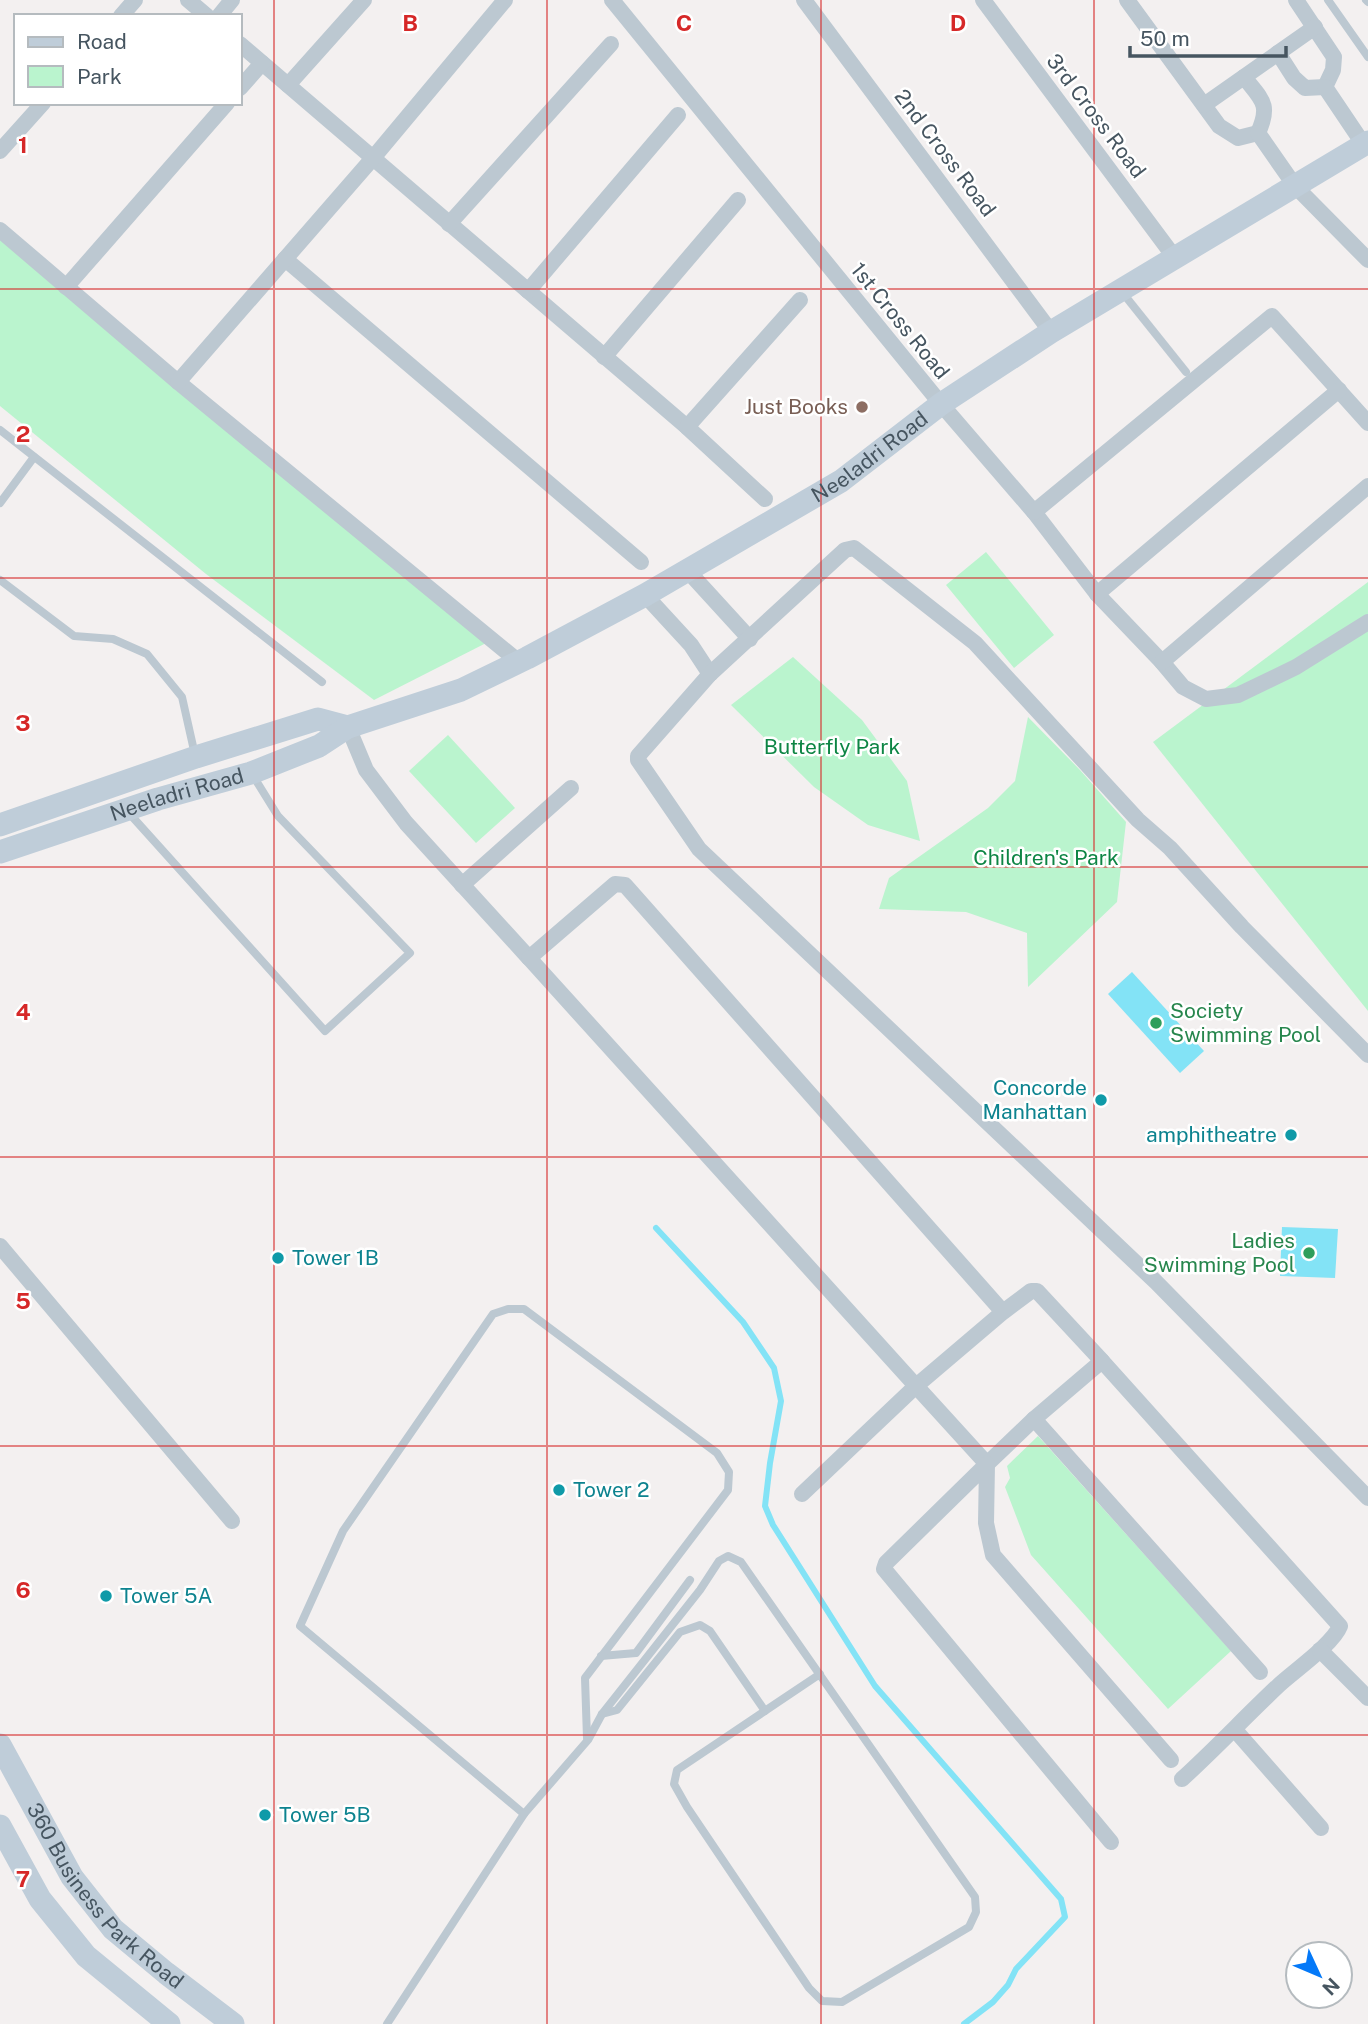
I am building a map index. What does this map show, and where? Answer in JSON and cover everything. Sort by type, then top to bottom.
[{"type":"main road","name":"Neeladri Road","points":[[0,852],[158,799],[251,773],[318,746],[348,727],[461,690],[519,662],[645,595],[841,481],[941,404],[1051,332],[1366,144]]},
{"type":"main road","name":"Neeladri Road","points":[[0,825],[196,757],[318,719],[348,727]]},
{"type":"main road","points":[[149,773],[158,799]]},
{"type":"main road","name":"360 Business Park Road","points":[[0,1745],[72,1877],[113,1929],[233,2024]]},
{"type":"main road","name":"360 Business Park Road","points":[[0,1826],[40,1899],[86,1956],[169,2024]]},
{"type":"street","points":[[123,14],[135,0]]},
{"type":"street","points":[[188,0],[205,14]]},
{"type":"street","points":[[221,14],[232,0]]},
{"type":"street","points":[[288,85],[364,0]]},
{"type":"street","points":[[178,382],[373,158],[505,0]]},
{"type":"street","name":"1st Cross Road","points":[[612,0],[941,404],[1034,512],[1097,594],[1183,687],[1206,699],[1238,695],[1296,667],[1368,622]]},
{"type":"street","name":"2nd Cross Road","points":[[804,0],[1051,332]]},
{"type":"street","name":"3rd Cross Road","points":[[982,0],[1175,258]]},
{"type":"street","points":[[1127,0],[1219,126],[1238,138],[1258,133]]},
{"type":"street","points":[[1296,0],[1334,57],[1333,70],[1325,87]]},
{"type":"street","points":[[1204,105],[1315,27]]},
{"type":"street","points":[[449,224],[611,44]]},
{"type":"street","points":[[242,46],[687,427],[765,499]]},
{"type":"street","points":[[1278,53],[1294,78],[1305,88],[1325,87]]},
{"type":"street","points":[[242,86],[262,63]]},
{"type":"street","points":[[1244,77],[1263,100],[1265,117],[1258,133]]},
{"type":"street","points":[[1325,87],[1366,144]]},
{"type":"street","points":[[0,151],[41,105]]},
{"type":"street","points":[[66,287],[225,105]]},
{"type":"street","points":[[528,291],[678,115]]},
{"type":"street","points":[[1258,133],[1295,186],[1368,260]]},
{"type":"street","points":[[604,356],[738,200]]},
{"type":"street","points":[[0,230],[178,382],[519,662]]},
{"type":"street","points":[[285,259],[641,562]]},
{"type":"street","points":[[687,427],[800,300]]},
{"type":"street","points":[[1034,512],[1272,316],[1368,423]]},
{"type":"street","points":[[1097,594],[1339,390]]},
{"type":"street","points":[[1162,662],[1368,486]]},
{"type":"street","points":[[1368,1055],[1242,927],[1170,848],[1138,820],[975,643],[857,549],[845,550],[710,674],[638,756],[638,760],[699,849],[1156,1282],[1368,1497]]},
{"type":"street","points":[[687,570],[750,639]]},
{"type":"street","points":[[645,595],[691,645],[710,674]]},
{"type":"street","points":[[348,727],[371,776],[406,822],[987,1464],[986,1523],[993,1555],[1171,1760]]},
{"type":"street","points":[[462,886],[570,788]]},
{"type":"street","points":[[529,957],[615,884],[625,885],[1003,1312]]},
{"type":"street","points":[[0,1246],[232,1521]]},
{"type":"street","points":[[802,1494],[916,1386],[1003,1312],[1031,1291],[1037,1290],[1339,1624],[1338,1630],[1320,1650],[1279,1685],[1182,1779]]},
{"type":"street","points":[[1102,1361],[1034,1419],[886,1563],[884,1569],[1111,1842]]},
{"type":"street","points":[[1034,1419],[1260,1672]]},
{"type":"street","points":[[1320,1650],[1368,1698]]},
{"type":"street","points":[[1235,1730],[1321,1828]]},
{"type":"lane","points":[[1328,0],[1368,57]]},
{"type":"lane","points":[[1121,290],[1186,372]]},
{"type":"lane","points":[[0,430],[322,682]]},
{"type":"lane","points":[[0,503],[3,491],[34,457]]},
{"type":"lane","points":[[0,580],[74,636],[113,639],[147,654],[182,697],[196,757]]},
{"type":"lane","points":[[126,810],[326,1031],[410,953],[278,816],[251,773]]},
{"type":"lane","points":[[524,1815],[300,1626],[343,1531],[493,1314],[500,1311],[524,1309],[717,1453],[729,1472],[728,1490],[585,1678],[587,1740]]},
{"type":"lane","points":[[387,2024],[524,1815],[587,1740],[602,1714],[700,1590],[719,1561],[728,1556],[741,1562],[820,1674],[975,1897],[976,1912],[969,1927],[842,2002],[822,2001],[809,1988],[687,1807],[674,1784],[677,1770],[820,1674]]},
{"type":"lane","points":[[601,1656],[636,1653],[690,1580]]},
{"type":"lane","points":[[602,1714],[617,1710],[680,1632],[700,1625],[710,1631],[765,1711]]},
{"type":"green space","points":[[0,230],[494,639],[374,700],[206,574],[0,406]]},
{"type":"green space","points":[[986,552],[1054,635],[1014,668],[946,585]]},
{"type":"green space","points":[[1368,582],[1368,1011],[1153,742]]},
{"type":"green space","name":"Butterfly Park","points":[[793,657],[862,720],[907,781],[920,841],[868,825],[814,787],[731,705]]},
{"type":"green space","name":"Children's Park","points":[[1028,717],[1126,822],[1117,902],[1028,987],[1027,933],[966,912],[879,909],[889,878],[988,808],[1015,781]]},
{"type":"green space","points":[[448,735],[515,808],[476,843],[409,771]]},
{"type":"green space","points":[[1038,1436],[1231,1651],[1168,1709],[1031,1555],[1005,1487],[1010,1478],[1007,1466]]},
{"type":"water","name":"Society Swimming Pool","points":[[1132,972],[1204,1051],[1180,1073],[1108,994]]},
{"type":"water","name":"Ladies Swimming Pool","points":[[1282,1227],[1338,1229],[1335,1278],[1280,1276]]},
{"type":"waterway","points":[[656,1228],[743,1322],[774,1368],[781,1401],[765,1506],[773,1525],[875,1686],[1061,1899],[1065,1917],[1016,1969],[1008,1985],[993,2002],[964,2024]]},
{"type":"place","name":"Just Books","points":[[862,407]]},
{"type":"place","name":"Society Swimming Pool","points":[[1156,1023]]},
{"type":"place","name":"Concorde Manhattan","points":[[1101,1100]]},
{"type":"place","name":"amphitheatre","points":[[1291,1135]]},
{"type":"place","name":"Ladies Swimming Pool","points":[[1309,1253]]},
{"type":"place","name":"Tower 1B","points":[[278,1258]]},
{"type":"place","name":"Tower 2","points":[[559,1490]]},
{"type":"place","name":"Tower 5A","points":[[106,1596]]},
{"type":"place","name":"Tower 5B","points":[[265,1815]]}]
